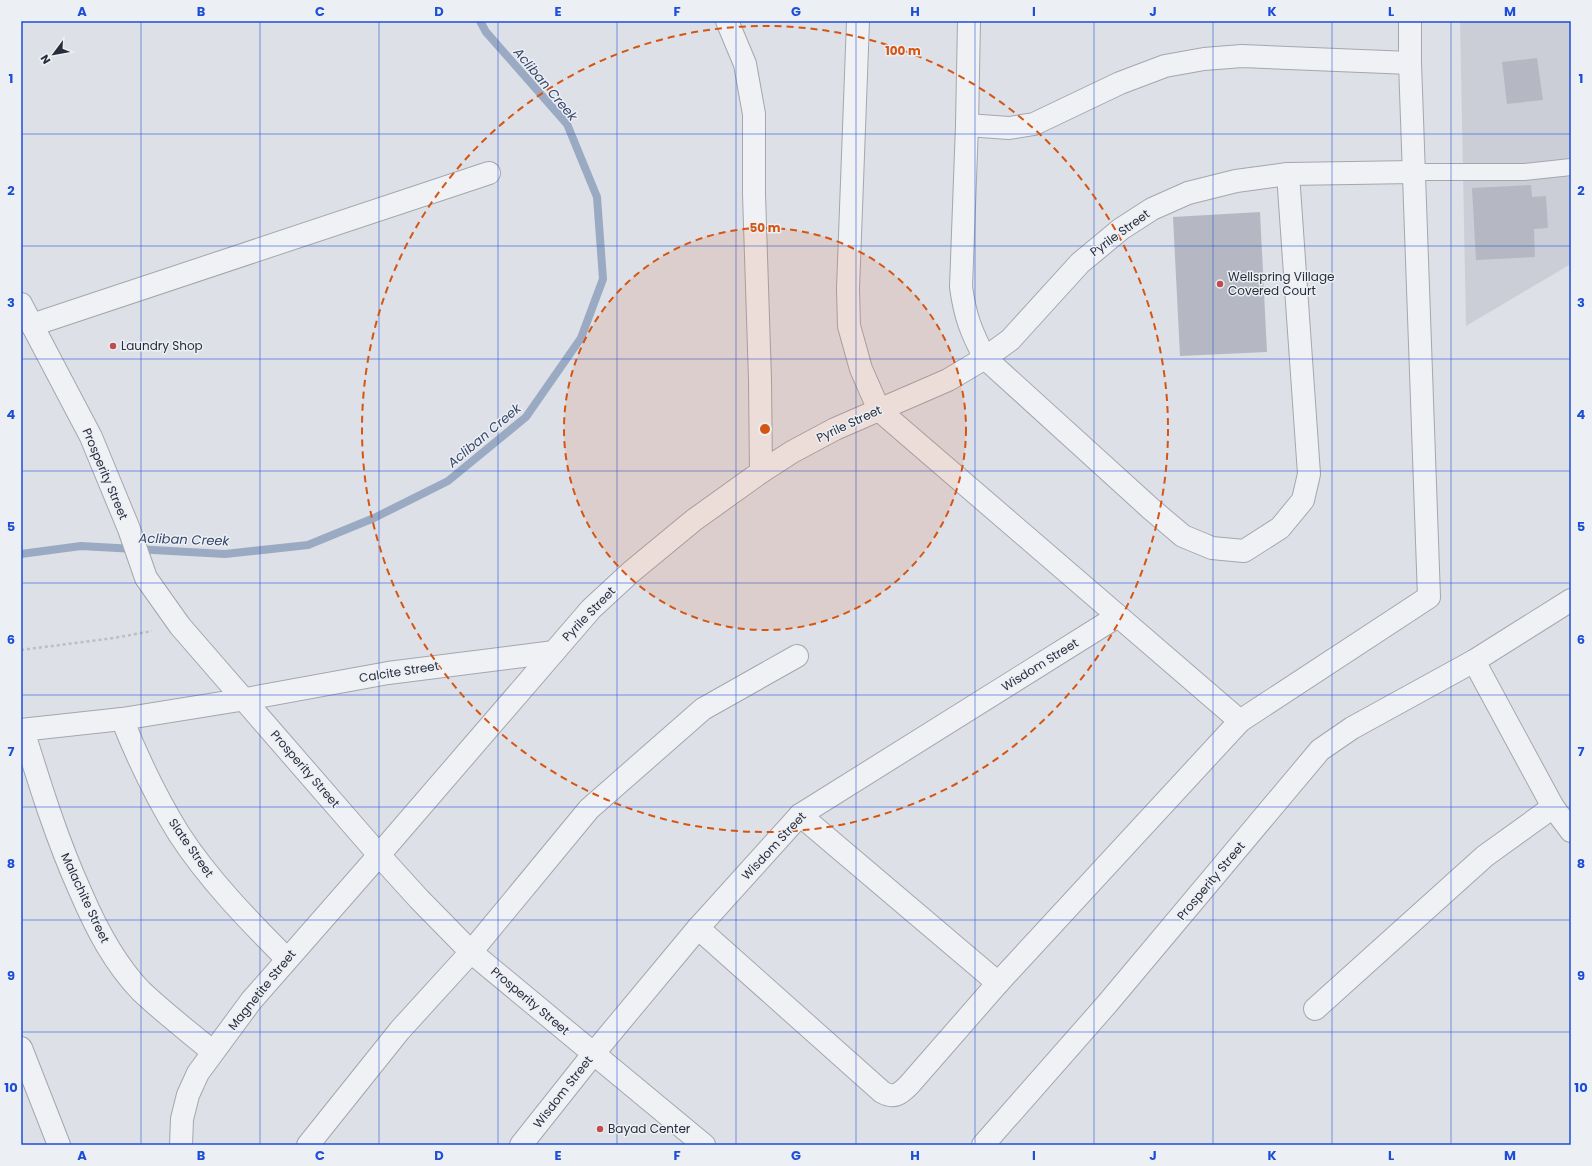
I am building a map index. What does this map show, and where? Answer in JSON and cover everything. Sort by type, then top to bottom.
[{"type":"street","points":[[727,21],[745,64],[754,114],[754,194],[760,380],[761,472]]},
{"type":"street","points":[[858,21],[848,289],[849,326],[861,369],[879,410],[1240,721]]},
{"type":"street","points":[[969,21],[961,287],[964,309],[972,333],[985,358],[1150,508],[1182,536],[1212,548],[1244,551],[1280,528],[1303,500],[1309,474],[1288,174]]},
{"type":"street","points":[[698,928],[882,1092],[888,1096],[896,1095],[909,1085],[998,983],[1240,721],[1429,597],[1410,63],[1410,21]]},
{"type":"street","points":[[967,125],[1009,128],[1034,124],[1120,83],[1165,66],[1204,59],[1242,56],[1410,63]]},
{"type":"street","name":"Pyrile Street","points":[[380,855],[591,609],[631,572],[694,520],[761,472],[792,452],[835,429],[948,380],[985,358],[1010,340],[1080,263],[1121,229],[1152,209],[1188,193],[1236,181],[1288,174],[1414,172]]},
{"type":"street","points":[[32,325],[489,173]]},
{"type":"street","name":"Prosperity Street","points":[[21,304],[91,437],[129,529],[146,578],[180,626],[246,699],[419,899],[471,952],[704,1145]]},
{"type":"street","name":"Prosperity Street","points":[[983,1145],[1107,1004],[1320,750],[1352,728],[1474,661],[1571,600]]},
{"type":"street","name":"Wisdom Street","points":[[521,1145],[594,1053],[698,928],[800,815],[1118,616]]},
{"type":"street","name":"Calcite Street","points":[[22,730],[122,719],[246,699],[388,673],[554,652]]},
{"type":"street","points":[[308,1145],[400,1030],[471,952],[589,809],[703,709],[797,656]]},
{"type":"street","points":[[1474,661],[1553,806],[1571,831]]},
{"type":"street","name":"Slate Street","points":[[122,719],[136,755],[154,790],[180,834],[209,875],[241,913],[286,959]]},
{"type":"street","name":"Malachite Street","points":[[22,730],[43,798],[68,866],[94,922],[115,959],[141,990],[213,1052]]},
{"type":"street","points":[[1315,1009],[1484,856],[1553,806]]},
{"type":"street","points":[[800,815],[998,983]]},
{"type":"street","name":"Magnetite Street","points":[[181,1145],[182,1119],[188,1094],[198,1073],[251,1001],[286,959],[380,855]]},
{"type":"street","points":[[21,1048],[59,1145]]},
{"type":"lane","points":[[1414,172],[1524,172],[1571,167]]},
{"type":"path","points":[[21,650],[114,638],[180,626]]},
{"type":"shaded area","points":[[1460,21],[1571,21],[1571,264],[1466,326]]},
{"type":"building","points":[[1537,58],[1543,100],[1507,104],[1502,62]]},
{"type":"building","points":[[1531,185],[1532,197],[1546,196],[1548,228],[1534,229],[1535,257],[1476,260],[1472,188]]},
{"type":"building","name":"Wellspring Village Covered Court","points":[[1260,212],[1267,352],[1180,356],[1173,217]]},
{"type":"waterway","name":"Acliban Creek","points":[[21,554],[81,546],[225,554],[308,545],[374,518],[448,481],[526,417],[581,338],[603,279],[597,197],[567,124],[486,32],[480,21]]},
{"type":"place","name":"Wellspring Village Covered Court","points":[[1220,284]]},
{"type":"place","name":"Laundry Shop","points":[[113,346]]},
{"type":"place","name":"Bayad Center","points":[[600,1129]]}]
